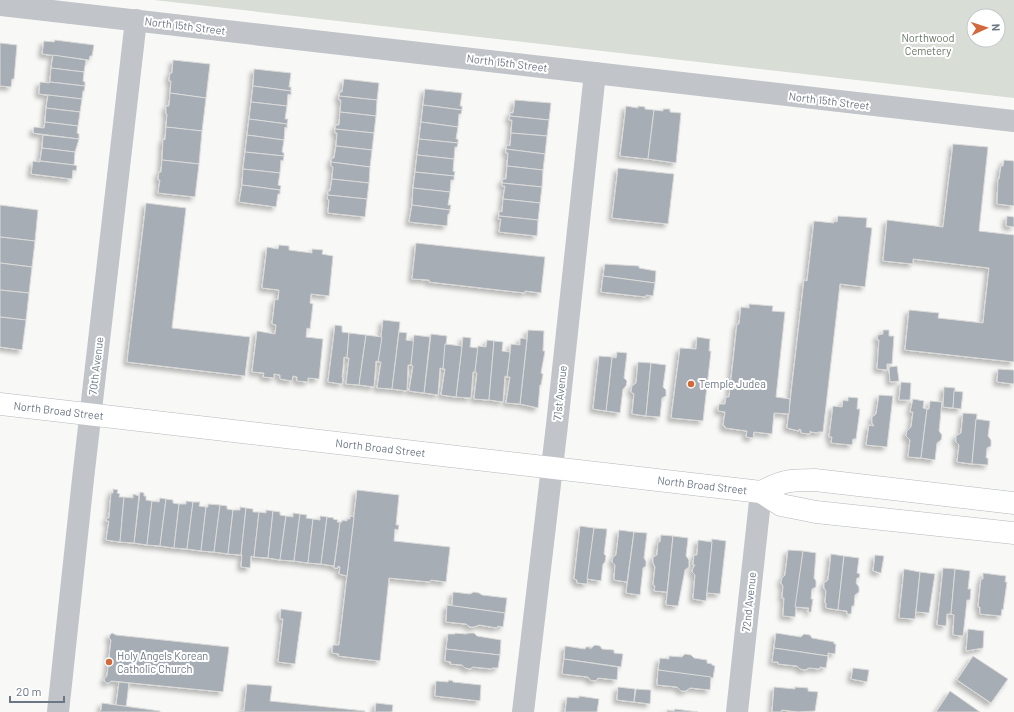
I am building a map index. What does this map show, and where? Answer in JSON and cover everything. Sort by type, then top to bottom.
[{"type":"main road","name":"North Broad Street","points":[[0,404],[761,492],[781,505],[816,512],[1014,533]]},
{"type":"main road","name":"North Broad Street","points":[[761,492],[775,484],[790,480],[815,480],[1014,503]]},
{"type":"street","name":"North 15th Street","points":[[0,5],[1014,121]]},
{"type":"street","name":"70th Avenue","points":[[58,712],[90,414],[136,20]]},
{"type":"street","name":"71st Avenue","points":[[523,712],[552,468],[595,73]]},
{"type":"street","name":"72nd Avenue","points":[[737,712],[761,492]]},
{"type":"green space","name":"Northwood Cemetery","points":[[154,0],[1014,0],[1014,98]]},
{"type":"building","points":[[55,40],[94,45],[92,56],[90,56],[89,60],[42,54],[44,41],[54,42]]},
{"type":"building","points":[[0,43],[17,45],[14,79],[12,79],[11,87],[0,86]]},
{"type":"building","points":[[53,55],[86,60],[84,72],[51,68]]},
{"type":"building","points":[[173,60],[210,64],[206,98],[170,93],[171,81],[169,81],[170,73],[172,73]]},
{"type":"building","points":[[51,68],[84,72],[83,81],[85,82],[85,86],[50,82]]},
{"type":"building","points":[[254,69],[291,73],[289,87],[291,87],[291,91],[253,86]]},
{"type":"building","points":[[344,79],[379,83],[377,100],[339,96],[340,92],[342,92]]},
{"type":"building","points":[[40,82],[85,86],[82,99],[39,94]]},
{"type":"building","points":[[253,86],[291,91],[291,95],[288,94],[287,106],[251,102]]},
{"type":"building","points":[[425,89],[462,93],[460,106],[462,106],[462,110],[423,105]]},
{"type":"building","points":[[170,93],[206,98],[202,131],[166,127],[166,106],[169,106]]},
{"type":"building","points":[[48,95],[82,99],[80,112],[46,108]]},
{"type":"building","points":[[339,96],[377,100],[376,116],[340,112],[341,100],[339,100]]},
{"type":"building","points":[[515,100],[551,103],[549,120],[510,116],[510,113],[513,113]]},
{"type":"building","points":[[251,102],[287,106],[285,119],[288,119],[287,124],[249,119]]},
{"type":"building","points":[[423,105],[462,110],[461,114],[459,114],[458,127],[421,122]]},
{"type":"building","points":[[626,106],[638,108],[638,106],[645,107],[645,109],[654,110],[648,159],[620,156]]},
{"type":"building","points":[[46,108],[80,112],[78,126],[45,122]]},
{"type":"building","points":[[663,109],[670,109],[670,112],[681,113],[676,163],[648,159],[654,110],[663,111]]},
{"type":"building","points":[[340,112],[376,116],[374,133],[335,129],[336,125],[339,125]]},
{"type":"building","points":[[510,116],[549,120],[547,136],[511,133],[512,120],[509,120]]},
{"type":"building","points":[[249,119],[287,124],[287,128],[285,127],[284,140],[247,135]]},
{"type":"building","points":[[45,122],[78,126],[77,133],[79,134],[79,139],[33,133],[34,127],[44,128]]},
{"type":"building","points":[[421,122],[458,127],[456,139],[458,139],[458,143],[419,139]]},
{"type":"building","points":[[166,127],[202,131],[199,164],[162,160],[163,139],[165,140]]},
{"type":"building","points":[[335,129],[374,133],[372,150],[336,146],[337,133],[335,133]]},
{"type":"building","points":[[511,133],[547,136],[545,154],[506,149],[507,145],[510,146]]},
{"type":"building","points":[[43,135],[79,139],[75,152],[42,148]]},
{"type":"building","points":[[247,135],[284,140],[282,152],[284,153],[284,156],[245,152]]},
{"type":"building","points":[[419,139],[458,143],[457,147],[455,147],[454,159],[417,155]]},
{"type":"building","points":[[953,144],[988,147],[979,231],[1014,235],[1014,362],[905,350],[909,310],[939,313],[938,318],[983,323],[989,268],[913,259],[913,264],[883,261],[887,220],[943,227]]},
{"type":"building","points":[[336,146],[372,150],[370,167],[331,162],[332,158],[334,158]]},
{"type":"building","points":[[42,148],[75,152],[74,165],[40,161]]},
{"type":"building","points":[[506,149],[545,154],[543,170],[507,166],[508,153],[506,153]]},
{"type":"building","points":[[245,152],[284,156],[283,161],[281,160],[280,173],[243,169]]},
{"type":"building","points":[[417,155],[454,159],[454,176],[415,172]]},
{"type":"building","points":[[162,160],[199,164],[195,197],[158,193],[160,180],[158,180],[159,172],[161,172]]},
{"type":"building","points":[[1004,160],[1014,161],[1014,206],[997,204],[998,179]]},
{"type":"building","points":[[33,161],[77,166],[76,171],[73,170],[72,179],[31,174]]},
{"type":"building","points":[[331,162],[370,167],[369,183],[332,179],[333,167],[331,166]]},
{"type":"building","points":[[507,166],[543,170],[542,187],[502,183],[503,179],[506,179]]},
{"type":"building","points":[[618,168],[674,174],[668,224],[612,218]]},
{"type":"building","points":[[243,169],[280,173],[278,185],[281,186],[280,190],[242,185]]},
{"type":"building","points":[[415,172],[454,176],[454,180],[451,180],[450,192],[413,188]]},
{"type":"building","points":[[332,179],[369,183],[367,199],[328,195]]},
{"type":"building","points":[[502,183],[542,187],[540,203],[503,199],[505,186],[502,186]]},
{"type":"building","points":[[242,185],[280,190],[276,207],[239,202]]},
{"type":"building","points":[[413,188],[450,192],[448,205],[451,205],[450,210],[412,205]]},
{"type":"building","points":[[328,195],[367,199],[365,217],[328,213]]},
{"type":"building","points":[[503,199],[540,203],[538,220],[499,216],[499,211],[502,212]]},
{"type":"building","points":[[146,203],[186,208],[172,328],[250,337],[245,376],[127,362]]},
{"type":"building","points":[[0,205],[38,210],[35,241],[0,237]]},
{"type":"building","points":[[412,205],[450,210],[448,214],[447,226],[409,222]]},
{"type":"building","points":[[499,216],[538,220],[537,236],[499,232],[501,219],[498,219]]},
{"type":"building","points":[[838,216],[867,218],[866,227],[872,228],[865,287],[840,284],[823,432],[818,433],[810,431],[810,434],[801,433],[801,430],[799,429],[799,431],[787,428],[804,280],[807,281],[814,221],[834,223],[834,221],[837,222]]},
{"type":"building","points":[[1007,216],[1014,217],[1014,227],[1006,226]]},
{"type":"building","points":[[0,237],[35,241],[32,267],[0,263]]},
{"type":"building","points":[[416,243],[545,257],[541,293],[525,291],[525,293],[412,279]]},
{"type":"building","points":[[279,245],[289,246],[289,250],[312,253],[312,249],[323,250],[322,254],[333,256],[329,296],[311,294],[310,303],[313,304],[310,329],[307,328],[306,337],[323,339],[319,379],[308,378],[308,382],[297,381],[297,377],[293,376],[292,381],[280,379],[280,375],[274,374],[274,378],[263,377],[264,373],[252,372],[257,331],[275,334],[276,325],[272,324],[275,299],[278,300],[279,290],[262,288],[267,247],[278,249]]},
{"type":"building","points":[[0,263],[32,267],[29,293],[0,290]]},
{"type":"building","points":[[605,264],[639,266],[639,268],[656,271],[655,283],[603,276]]},
{"type":"building","points":[[603,276],[655,283],[653,296],[646,295],[646,297],[601,292]]},
{"type":"building","points":[[0,290],[29,293],[26,320],[0,317]]},
{"type":"building","points":[[749,304],[773,306],[772,311],[785,312],[776,397],[790,399],[789,414],[774,413],[772,434],[754,432],[753,438],[746,437],[747,431],[725,428],[725,426],[723,426],[725,412],[718,411],[719,404],[725,404],[726,397],[729,397],[737,324],[739,324],[741,307],[749,308]]},
{"type":"building","points":[[0,317],[26,320],[22,350],[0,347]]},
{"type":"building","points":[[383,320],[400,322],[392,389],[377,388],[381,362],[378,362]]},
{"type":"building","points":[[335,325],[342,326],[342,332],[349,333],[347,358],[344,357],[342,384],[328,382]]},
{"type":"building","points":[[528,330],[544,331],[543,351],[545,351],[541,373],[543,374],[540,385],[538,408],[520,404]]},
{"type":"building","points":[[883,330],[889,330],[889,336],[894,336],[892,364],[887,364],[887,370],[877,369],[879,340],[877,340],[878,335],[883,334]]},
{"type":"building","points":[[399,332],[407,333],[406,340],[414,341],[411,365],[408,365],[407,391],[392,389]]},
{"type":"building","points":[[349,333],[366,335],[359,385],[346,384],[349,358],[347,358]]},
{"type":"building","points":[[431,334],[447,336],[443,369],[440,368],[438,395],[424,393]]},
{"type":"building","points":[[366,335],[382,337],[378,362],[376,361],[374,387],[359,385]]},
{"type":"building","points":[[414,335],[430,337],[424,393],[409,391],[413,366],[411,365]]},
{"type":"building","points":[[463,337],[471,338],[470,347],[478,348],[475,372],[473,372],[471,398],[456,397]]},
{"type":"building","name":"Temple Judea","points":[[697,337],[710,339],[709,351],[711,351],[703,421],[671,418],[680,348],[696,349]]},
{"type":"building","points":[[520,339],[527,339],[520,404],[506,403],[510,377],[507,377],[511,344],[520,345]]},
{"type":"building","points":[[487,340],[494,341],[489,400],[474,399],[478,346],[486,347]]},
{"type":"building","points":[[494,341],[503,342],[502,351],[510,352],[507,377],[505,376],[503,402],[489,400]]},
{"type":"building","points":[[445,344],[462,346],[456,397],[441,395],[445,369],[443,369]]},
{"type":"building","points":[[617,352],[627,353],[624,378],[627,381],[626,386],[623,389],[620,413],[606,411],[612,357],[616,358]]},
{"type":"building","points":[[599,356],[612,357],[606,411],[593,409]]},
{"type":"building","points":[[638,362],[651,363],[646,416],[632,414],[634,394],[631,392],[632,386],[636,383]]},
{"type":"building","points":[[651,363],[666,365],[663,387],[666,390],[666,396],[662,398],[660,417],[646,416]]},
{"type":"building","points":[[897,366],[899,381],[890,382],[889,367]]},
{"type":"building","points":[[998,369],[1014,370],[1014,384],[997,382]]},
{"type":"building","points":[[901,382],[911,383],[910,400],[899,400]]},
{"type":"building","points":[[944,387],[955,388],[953,408],[943,407]]},
{"type":"building","points":[[954,391],[963,392],[961,409],[953,408]]},
{"type":"building","points":[[879,395],[893,396],[887,447],[866,445],[869,425],[874,426],[872,423],[872,417],[876,414]]},
{"type":"building","points":[[848,397],[858,398],[857,409],[860,409],[856,439],[853,439],[852,445],[831,443],[832,437],[829,437],[833,406],[842,407],[843,400],[848,401]]},
{"type":"building","points":[[913,399],[924,401],[923,408],[927,409],[921,458],[908,457],[910,440],[906,436],[907,431],[911,427],[913,412],[910,412]]},
{"type":"building","points":[[930,401],[942,402],[939,431],[942,435],[941,440],[937,443],[935,460],[921,458],[927,409],[929,409]]},
{"type":"building","points":[[963,413],[977,414],[972,464],[957,462],[959,445],[956,442],[956,436],[961,433]]},
{"type":"building","points":[[976,419],[990,421],[988,436],[991,440],[991,446],[987,448],[986,458],[988,458],[988,465],[972,464]]},
{"type":"building","points":[[113,489],[118,490],[117,493],[120,494],[119,497],[124,497],[120,542],[106,540],[109,521],[106,521],[107,518],[109,518],[111,493],[113,493]]},
{"type":"building","points":[[357,490],[399,495],[396,525],[399,525],[398,530],[395,529],[394,541],[450,547],[446,582],[389,578],[380,661],[338,656],[339,654],[332,653],[333,645],[339,645]]},
{"type":"building","points":[[140,492],[144,493],[146,500],[152,501],[147,545],[134,543]]},
{"type":"building","points":[[133,494],[139,496],[134,543],[120,542],[124,497],[133,498]]},
{"type":"building","points":[[160,498],[166,499],[160,546],[147,545],[152,501],[159,502]]},
{"type":"building","points":[[166,499],[173,500],[173,503],[179,504],[174,548],[160,546]]},
{"type":"building","points":[[186,501],[193,502],[187,549],[174,548],[179,504],[186,504]]},
{"type":"building","points":[[193,502],[200,502],[199,506],[206,507],[201,551],[187,549]]},
{"type":"building","points":[[208,504],[220,505],[214,552],[201,551],[206,507],[208,507]]},
{"type":"building","points":[[220,505],[227,506],[227,509],[233,510],[228,554],[214,552]]},
{"type":"building","points":[[240,507],[246,508],[241,555],[228,554],[233,510],[240,510]]},
{"type":"building","points":[[246,508],[253,509],[253,512],[259,512],[254,557],[251,556],[250,568],[241,567]]},
{"type":"building","points":[[266,510],[273,511],[268,558],[254,557],[259,512],[266,513]]},
{"type":"building","points":[[273,511],[280,512],[280,515],[286,516],[280,560],[268,558]]},
{"type":"building","points":[[293,513],[300,514],[294,561],[280,560],[286,516],[293,517]]},
{"type":"building","points":[[300,514],[307,515],[306,518],[313,519],[308,563],[294,561]]},
{"type":"building","points":[[320,516],[327,517],[321,564],[308,563],[313,519],[320,520]]},
{"type":"building","points":[[350,516],[354,517],[347,576],[339,574],[340,567],[338,566],[338,568],[334,568],[340,522],[342,522],[342,520],[347,521],[347,519],[350,519]]},
{"type":"building","points":[[327,517],[334,518],[333,519],[338,520],[337,522],[340,522],[334,566],[321,564]]},
{"type":"building","points":[[580,526],[594,528],[587,584],[577,583],[577,580],[574,579]]},
{"type":"building","points":[[594,528],[607,529],[604,554],[606,556],[603,564],[601,581],[587,579]]},
{"type":"building","points":[[619,530],[634,532],[627,582],[614,580],[615,565],[612,562],[613,557],[616,555]]},
{"type":"building","points":[[634,532],[647,533],[644,558],[646,561],[646,566],[643,568],[640,595],[626,593]]},
{"type":"building","points":[[661,535],[673,536],[667,592],[654,591],[655,586],[653,585],[655,567],[653,557],[657,555],[658,542],[660,542]]},
{"type":"building","points":[[673,536],[688,538],[686,556],[689,560],[689,567],[685,570],[678,606],[666,605]]},
{"type":"building","points":[[712,539],[726,541],[720,594],[707,593]]},
{"type":"building","points":[[698,540],[712,542],[706,601],[693,599],[695,575],[692,572],[695,565],[693,565],[694,555],[697,555]]},
{"type":"building","points":[[788,550],[803,551],[795,617],[783,616],[784,598],[782,598],[783,586],[781,583],[782,578],[785,575]]},
{"type":"building","points":[[803,551],[816,553],[814,578],[816,581],[816,587],[812,589],[811,599],[813,599],[811,612],[808,612],[809,608],[795,607]]},
{"type":"building","points":[[831,554],[844,556],[838,610],[826,608],[825,603],[826,591],[824,588],[824,583],[828,580]]},
{"type":"building","points":[[875,555],[884,556],[881,573],[873,571]]},
{"type":"building","points":[[844,556],[859,558],[857,573],[860,574],[856,583],[859,587],[859,592],[855,595],[854,606],[852,606],[851,614],[847,614],[847,611],[838,610]]},
{"type":"building","points":[[943,568],[955,569],[951,614],[947,614],[946,626],[937,625]]},
{"type":"building","points":[[904,569],[920,572],[915,619],[899,618]]},
{"type":"building","points":[[955,569],[970,571],[968,589],[971,589],[970,600],[967,600],[963,636],[953,635],[954,615],[951,614]]},
{"type":"building","points":[[920,572],[935,574],[929,613],[916,612]]},
{"type":"building","points":[[983,573],[1006,576],[1005,582],[1007,582],[1001,616],[980,614],[980,607],[978,607]]},
{"type":"building","points":[[453,592],[470,594],[474,592],[482,595],[507,598],[505,613],[452,606]]},
{"type":"building","points":[[447,605],[505,613],[503,627],[498,626],[497,628],[479,625],[470,627],[466,624],[446,622]]},
{"type":"building","points":[[281,609],[302,612],[295,664],[278,662],[283,619],[280,619]]},
{"type":"building","points":[[968,629],[984,631],[983,648],[966,651]]},
{"type":"building","points":[[112,633],[116,635],[229,647],[223,692],[111,681],[106,683],[104,680],[107,676],[111,640],[109,638]]},
{"type":"building","points":[[474,633],[477,636],[501,640],[500,655],[446,649],[448,634]]},
{"type":"building","points":[[776,633],[801,637],[804,634],[810,635],[812,638],[834,642],[834,644],[836,644],[835,654],[828,653],[828,656],[774,648]]},
{"type":"building","points":[[595,645],[600,646],[602,649],[614,650],[614,653],[623,654],[621,667],[564,659],[565,646],[585,649],[586,647],[590,647],[590,649]]},
{"type":"building","points":[[774,648],[828,656],[826,668],[809,668],[805,670],[800,669],[797,666],[772,662]]},
{"type":"building","points":[[446,649],[500,655],[498,668],[492,669],[473,667],[470,669],[465,668],[462,665],[450,664],[451,662],[445,661]]},
{"type":"building","points":[[685,654],[691,655],[694,658],[707,660],[707,663],[715,666],[713,678],[658,670],[660,658],[669,659],[669,656],[682,657]]},
{"type":"building","points":[[973,656],[1008,679],[991,703],[957,680]]},
{"type":"building","points":[[564,659],[618,667],[617,680],[598,678],[596,681],[590,680],[588,677],[562,674]]},
{"type":"building","points":[[853,668],[869,670],[867,682],[851,679]]},
{"type":"building","points":[[658,670],[711,677],[710,690],[690,688],[686,691],[681,691],[677,687],[657,685]]},
{"type":"building","points":[[449,680],[453,682],[481,685],[480,701],[435,696],[436,681],[448,682]]},
{"type":"building","points":[[119,682],[129,683],[126,707],[116,705]]},
{"type":"building","points":[[247,684],[272,686],[270,701],[365,712],[239,712],[244,711]]},
{"type":"building","points":[[618,687],[635,689],[634,702],[617,700]]},
{"type":"building","points":[[774,687],[795,689],[795,687],[808,688],[808,691],[818,692],[815,711],[798,712],[782,710],[781,712],[772,712]]},
{"type":"building","points":[[636,689],[651,690],[650,704],[634,702]]},
{"type":"building","points":[[950,691],[980,712],[936,712]]},
{"type":"building","points":[[579,696],[599,699],[597,712],[565,712],[567,697],[579,698]]},
{"type":"building","points":[[102,703],[160,712],[99,712],[101,710]]},
{"type":"building","points":[[376,703],[393,705],[392,712],[375,712]]},
{"type":"building","points":[[675,709],[698,712],[667,712],[667,710],[674,711]]},
{"type":"place","name":"Temple Judea","points":[[691,384]]},
{"type":"place","name":"Holy Angels Korean Catholic Church","points":[[109,662]]}]
